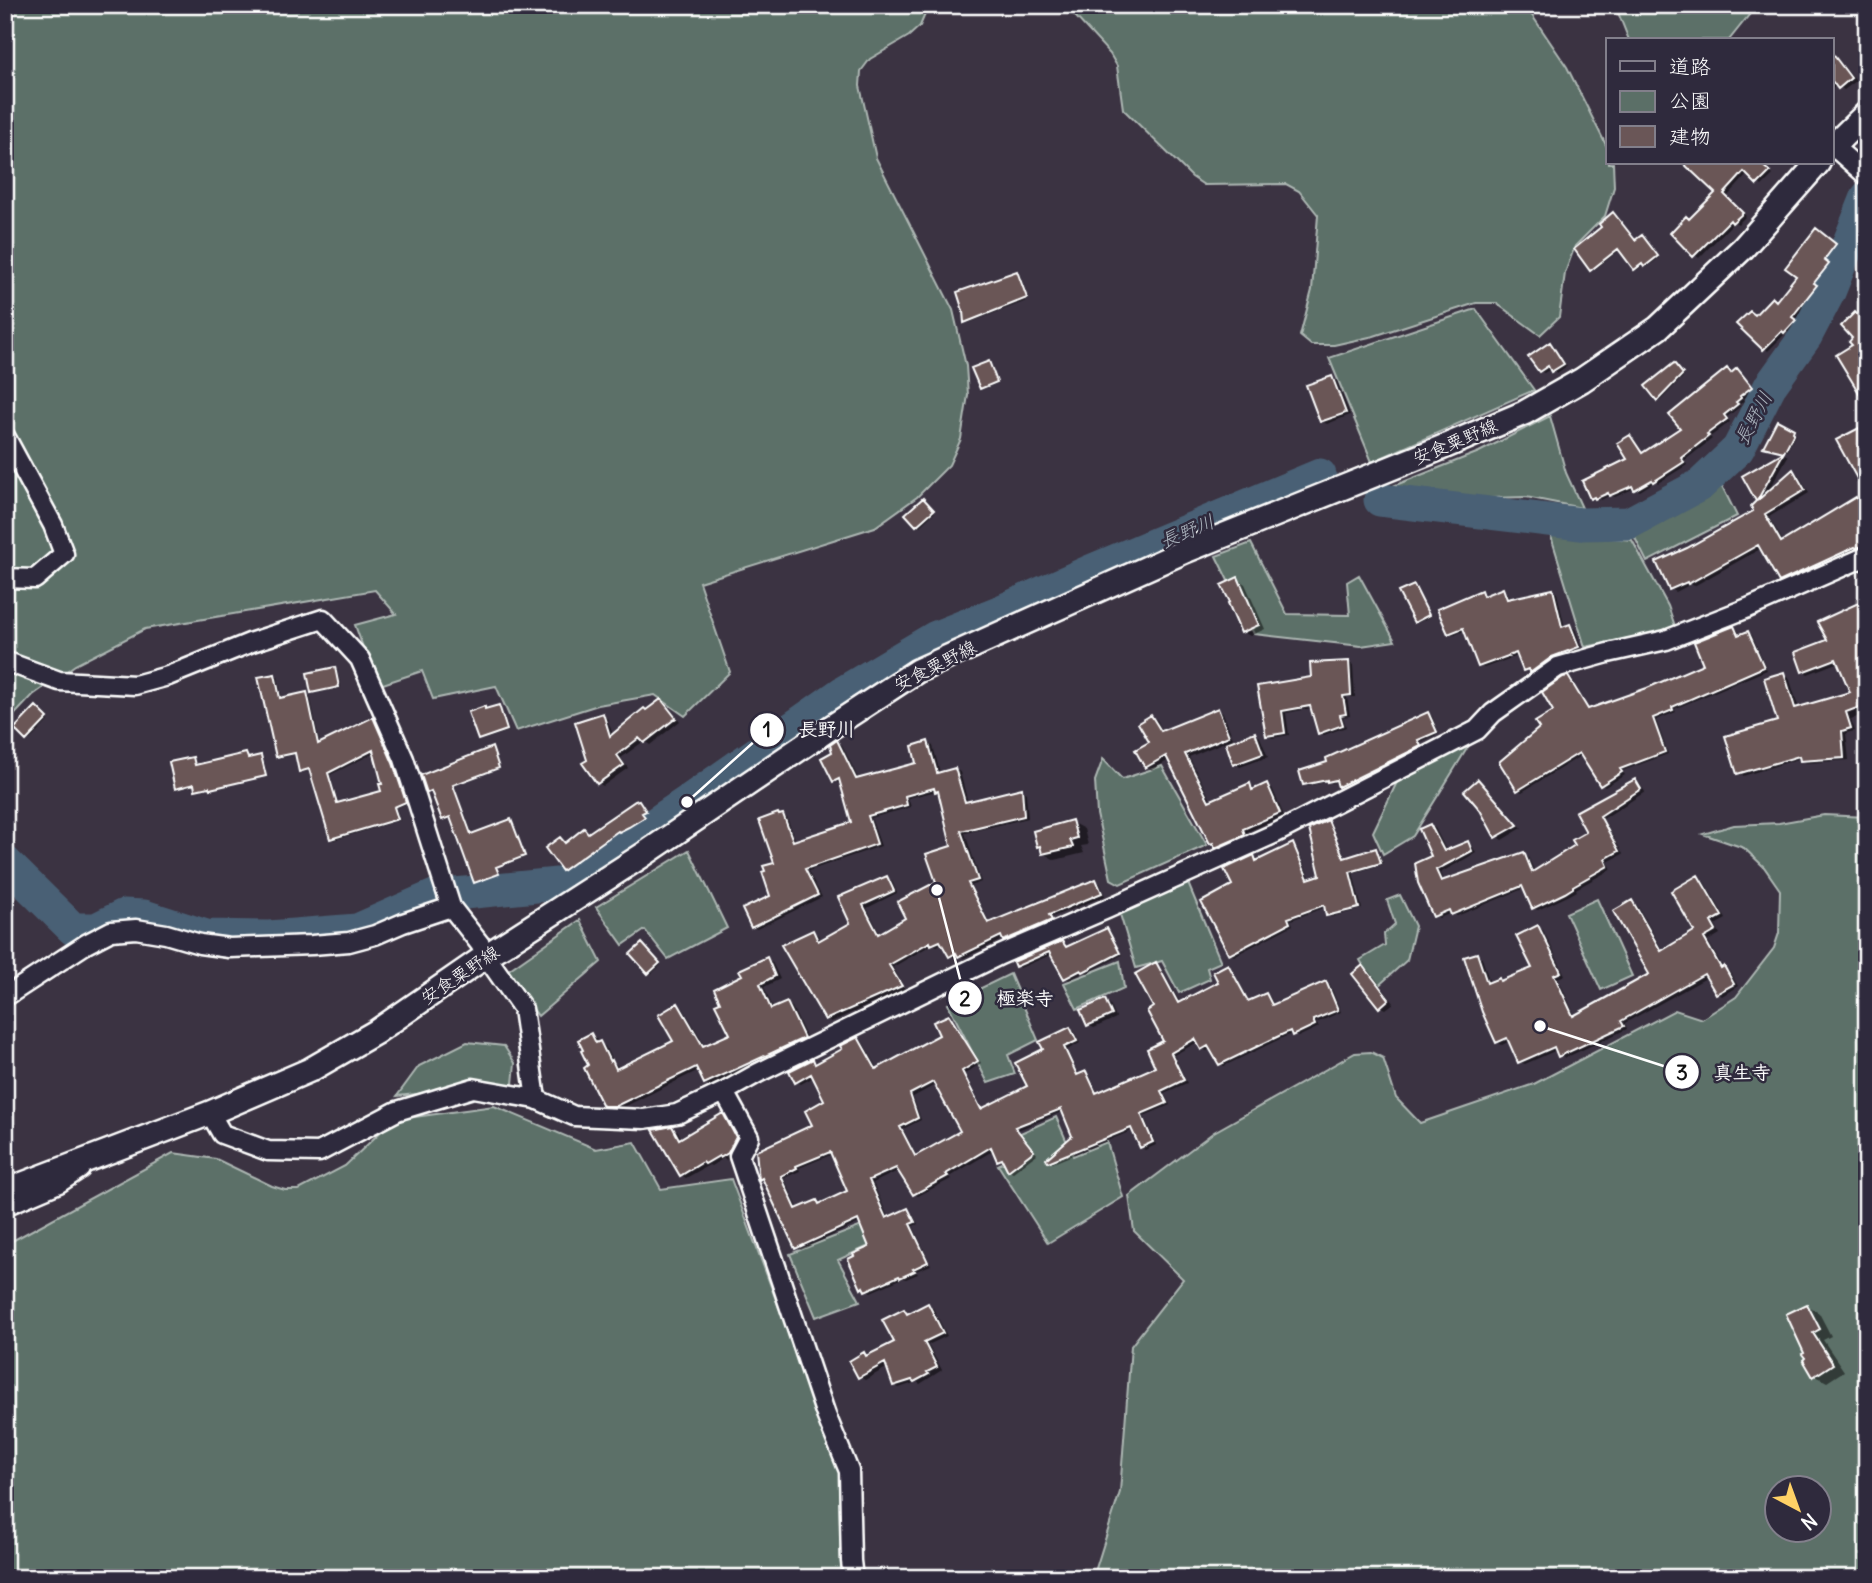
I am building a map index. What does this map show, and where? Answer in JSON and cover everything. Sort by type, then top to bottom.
[{"type":"main road","points":[[1834,144],[1867,113]]},
{"type":"main road","name":"安食粟野線","points":[[5,1191],[210,1113],[322,1063],[376,1032],[486,956],[643,855],[917,671],[1185,551],[1524,413],[1582,380],[1658,328],[1743,248],[1817,164]]},
{"type":"street","points":[[1834,148],[1867,176]]},
{"type":"street","points":[[5,436],[53,525],[64,554],[35,579],[5,578]]},
{"type":"street","points":[[210,1113],[222,1134],[268,1151],[319,1152],[397,1111],[473,1088],[536,1099],[574,1116],[644,1119],[677,1114],[1000,955],[1276,833],[1477,730],[1493,713],[1558,667],[1666,640],[1867,556]]},
{"type":"street","points":[[5,660],[59,681],[135,685],[168,676],[253,642],[323,619],[360,659],[404,759],[449,899],[523,1009],[536,1099]]},
{"type":"street","points":[[5,997],[86,944],[111,931],[136,929],[229,948],[312,946],[349,942],[375,935],[449,899]]},
{"type":"street","points":[[724,1093],[749,1137],[739,1156],[826,1415],[849,1471],[853,1578]]},
{"type":"street","points":[[5,1206],[59,1184],[103,1154]]},
{"type":"green space","points":[[5,5],[923,5],[926,12],[920,26],[909,36],[870,59],[861,71],[860,86],[876,158],[953,310],[966,366],[968,395],[961,439],[949,465],[917,497],[875,527],[699,582],[730,672],[685,716],[655,695],[598,705],[516,731],[496,686],[433,699],[422,671],[377,686],[355,625],[396,614],[375,590],[145,629],[75,665],[33,695],[5,725]]},
{"type":"green space","points":[[1065,5],[1525,5],[1567,67],[1606,145],[1606,164],[1613,164],[1614,187],[1605,216],[1575,246],[1565,273],[1559,317],[1540,335],[1496,303],[1476,303],[1374,336],[1334,345],[1311,345],[1300,336],[1312,290],[1318,215],[1299,191],[1286,184],[1204,185],[1192,177],[1123,109],[1117,66],[1110,54]]},
{"type":"green space","points":[[1611,5],[1757,5],[1731,38],[1628,38],[1619,15]]},
{"type":"green space","points":[[1476,309],[1534,390],[1372,462],[1329,358]]},
{"type":"green space","points":[[1550,416],[1566,473],[1582,508],[1526,497],[1441,504],[1378,492],[1479,452]]},
{"type":"green space","points":[[1722,486],[1737,516],[1647,562],[1632,532]]},
{"type":"green space","points":[[1550,533],[1632,540],[1668,606],[1676,629],[1585,647]]},
{"type":"green space","points":[[1251,543],[1287,614],[1350,615],[1347,582],[1359,575],[1395,641],[1361,646],[1254,634],[1216,556]]},
{"type":"green space","points":[[1471,742],[1413,836],[1383,854],[1373,832],[1398,780]]},
{"type":"green space","points":[[1103,759],[1122,779],[1162,766],[1207,845],[1120,884],[1111,879],[1097,814],[1095,781]]},
{"type":"green space","points":[[1824,815],[1867,817],[1867,1578],[1093,1578],[1120,1492],[1131,1346],[1183,1279],[1134,1231],[1129,1196],[1214,1132],[1355,1053],[1371,1052],[1383,1058],[1396,1098],[1420,1123],[1534,1084],[1675,1010],[1702,1019],[1736,997],[1774,948],[1779,933],[1780,890],[1764,867],[1744,848],[1703,834],[1734,825],[1779,823]]},
{"type":"green space","points":[[689,850],[727,928],[668,959],[645,930],[623,945],[596,907]]},
{"type":"green space","points":[[1185,876],[1221,962],[1207,968],[1210,979],[1179,993],[1162,961],[1136,968],[1117,904]]},
{"type":"green space","points":[[1400,895],[1415,926],[1407,960],[1376,988],[1360,960],[1385,945],[1384,934],[1395,924],[1387,900]]},
{"type":"green space","points":[[1597,899],[1632,976],[1601,990],[1566,913]]},
{"type":"green space","points":[[580,920],[601,962],[538,1016],[507,971]]},
{"type":"green space","points":[[1120,961],[1124,988],[1077,1009],[1064,983]]},
{"type":"green space","points":[[1010,974],[1038,1040],[1008,1055],[1015,1074],[988,1083],[948,1004]]},
{"type":"green space","points":[[467,1042],[504,1046],[515,1063],[513,1084],[397,1096],[419,1066]]},
{"type":"green space","points":[[494,1106],[596,1149],[635,1142],[661,1189],[731,1179],[839,1469],[841,1578],[5,1578],[5,1243],[173,1153],[216,1159],[272,1186],[299,1190],[345,1166],[393,1120]]},
{"type":"green space","points":[[1056,1117],[1073,1156],[1107,1142],[1123,1197],[1048,1243],[998,1165],[1024,1153],[1014,1136]]},
{"type":"green space","points":[[872,1222],[880,1241],[838,1260],[860,1301],[816,1317],[790,1254]]},
{"type":"building","points":[[1834,56],[1851,78],[1838,89],[1834,84]]},
{"type":"building","points":[[1684,164],[1761,164],[1770,172],[1757,185],[1744,172],[1724,194],[1743,213],[1732,223],[1730,220],[1693,257],[1670,233],[1686,216],[1689,219],[1715,193]]},
{"type":"building","points":[[1613,212],[1635,240],[1642,235],[1658,256],[1644,267],[1642,264],[1634,270],[1618,249],[1590,271],[1574,249],[1601,227],[1599,224]]},
{"type":"building","points":[[1816,228],[1836,244],[1824,260],[1829,264],[1814,283],[1817,285],[1792,317],[1796,320],[1763,350],[1736,324],[1750,311],[1755,315],[1772,297],[1776,301],[1796,276],[1785,268]]},
{"type":"building","points":[[1017,271],[1027,298],[964,323],[957,292]]},
{"type":"building","points":[[1855,312],[1867,324],[1867,406],[1836,355],[1852,345],[1849,342],[1852,338],[1841,326]]},
{"type":"building","points":[[1550,342],[1564,364],[1551,372],[1548,366],[1539,372],[1528,357]]},
{"type":"building","points":[[989,361],[997,382],[980,389],[971,368]]},
{"type":"building","points":[[1674,363],[1683,374],[1657,401],[1645,386]]},
{"type":"building","points":[[1727,368],[1731,373],[1737,368],[1752,387],[1740,396],[1736,402],[1738,404],[1724,415],[1727,419],[1681,458],[1684,462],[1653,482],[1652,480],[1634,490],[1632,486],[1609,496],[1608,493],[1590,499],[1582,481],[1627,459],[1617,443],[1630,435],[1642,453],[1680,428],[1669,415]]},
{"type":"building","points":[[1332,376],[1346,413],[1320,422],[1306,385]]},
{"type":"building","points":[[1777,420],[1794,429],[1784,452],[1763,447]]},
{"type":"building","points":[[1867,424],[1867,497],[1836,440]]},
{"type":"building","points":[[1784,452],[1757,501],[1793,469],[1805,490],[1765,514],[1781,542],[1856,497],[1867,516],[1867,545],[1855,547],[1779,582],[1758,545],[1688,584],[1687,582],[1669,590],[1656,562],[1753,511],[1751,506],[1756,501],[1742,476]]},
{"type":"building","points":[[923,498],[934,510],[916,526],[905,514]]},
{"type":"building","points":[[1238,577],[1259,625],[1241,633],[1221,585]]},
{"type":"building","points":[[1414,585],[1429,615],[1414,623],[1398,592]]},
{"type":"building","points":[[1503,588],[1507,599],[1553,589],[1562,627],[1570,624],[1579,647],[1552,657],[1530,673],[1528,669],[1523,671],[1516,653],[1478,667],[1463,628],[1448,634],[1437,609],[1481,590],[1483,596]]},
{"type":"building","points":[[1867,599],[1867,690],[1860,693],[1865,705],[1846,712],[1851,728],[1842,731],[1844,758],[1800,761],[1799,756],[1737,774],[1725,736],[1777,721],[1764,678],[1784,672],[1795,708],[1850,692],[1836,659],[1802,672],[1795,652],[1827,640],[1817,622]]},
{"type":"building","points":[[1734,626],[1738,635],[1748,631],[1764,667],[1653,718],[1665,752],[1620,769],[1622,772],[1600,786],[1579,753],[1517,791],[1499,762],[1539,728],[1535,722],[1553,711],[1542,692],[1568,676],[1588,709],[1703,664],[1694,642]]},
{"type":"building","points":[[1349,661],[1351,695],[1343,696],[1346,714],[1340,715],[1343,725],[1318,734],[1310,706],[1282,711],[1285,733],[1266,736],[1257,686],[1311,677],[1310,663]]},
{"type":"building","points":[[335,667],[339,687],[311,693],[307,673]]},
{"type":"building","points":[[275,674],[280,698],[307,692],[318,744],[373,717],[406,802],[394,807],[398,819],[330,839],[309,769],[299,772],[295,753],[276,757],[258,677]],"holes":[[[373,750],[382,784],[379,784],[381,791],[337,803],[328,773]]]},
{"type":"building","points":[[661,699],[676,718],[644,743],[639,738],[617,755],[624,765],[597,784],[582,763],[587,760],[575,722],[603,713],[610,736],[644,708],[646,710]]},
{"type":"building","points":[[499,705],[507,730],[478,740],[468,712],[485,706],[485,709]]},
{"type":"building","points":[[36,706],[48,718],[26,741],[14,729]]},
{"type":"building","points":[[1218,708],[1229,736],[1185,754],[1209,801],[1250,783],[1252,790],[1267,783],[1280,813],[1243,829],[1245,835],[1215,848],[1213,843],[1210,844],[1166,756],[1145,768],[1135,750],[1149,742],[1138,723],[1151,715],[1161,731]]},
{"type":"building","points":[[1428,712],[1437,732],[1418,740],[1421,746],[1338,787],[1336,780],[1303,785],[1299,771],[1327,762],[1326,758]]},
{"type":"building","points":[[1255,732],[1263,754],[1233,765],[1226,743]]},
{"type":"building","points":[[837,740],[856,779],[916,763],[912,746],[928,741],[937,773],[955,768],[965,802],[1022,788],[1024,816],[961,831],[978,880],[968,883],[988,923],[1096,879],[1102,893],[1049,915],[1052,920],[1003,941],[1001,936],[958,957],[956,953],[949,957],[940,941],[931,945],[930,942],[889,965],[902,986],[825,1020],[781,945],[813,930],[818,941],[850,923],[838,897],[887,876],[894,891],[863,905],[878,934],[905,918],[897,902],[936,882],[926,854],[951,846],[938,791],[935,792],[934,788],[905,796],[907,805],[868,816],[877,844],[805,869],[818,895],[751,928],[742,909],[770,896],[762,872],[765,871],[763,866],[774,863],[759,820],[778,813],[783,814],[793,841],[851,822],[839,779],[833,782],[821,758],[832,752],[830,745]]},
{"type":"building","points":[[492,747],[499,768],[453,785],[471,834],[511,819],[525,856],[496,867],[499,874],[474,883],[450,817],[442,820],[431,791],[427,793],[421,775]]},
{"type":"building","points":[[246,753],[248,758],[261,755],[266,776],[210,789],[195,790],[194,784],[175,789],[169,762],[193,757],[195,765]]},
{"type":"building","points":[[1478,779],[1518,825],[1495,838],[1480,810],[1464,791]]},
{"type":"building","points":[[1635,779],[1641,789],[1600,816],[1619,851],[1605,859],[1608,866],[1565,893],[1532,909],[1522,886],[1451,915],[1449,910],[1433,917],[1418,883],[1415,863],[1431,856],[1419,829],[1430,824],[1444,851],[1468,841],[1472,851],[1436,870],[1441,881],[1524,852],[1532,872],[1575,845],[1572,840],[1586,832],[1575,812]]},
{"type":"building","points":[[639,800],[646,811],[642,813],[645,817],[618,831],[562,871],[545,848],[560,837],[565,843],[584,828],[588,833]]},
{"type":"building","points":[[1072,820],[1077,838],[1070,840],[1073,847],[1042,854],[1040,846],[1037,847],[1033,831]]},
{"type":"building","points":[[1328,820],[1344,858],[1376,848],[1381,863],[1350,872],[1359,908],[1326,916],[1324,905],[1288,918],[1290,923],[1229,955],[1201,902],[1232,885],[1224,869],[1254,855],[1256,861],[1293,843],[1308,879],[1320,875],[1309,829]]},
{"type":"building","points":[[1698,875],[1722,916],[1711,922],[1716,931],[1704,938],[1721,968],[1724,966],[1734,984],[1716,994],[1704,974],[1621,1021],[1624,1026],[1558,1057],[1554,1047],[1518,1063],[1507,1038],[1496,1043],[1482,1012],[1464,957],[1477,953],[1487,983],[1499,978],[1500,981],[1532,968],[1516,936],[1538,925],[1561,972],[1554,975],[1573,1016],[1649,974],[1613,911],[1632,900],[1661,951],[1694,931],[1671,891]]},
{"type":"building","points":[[1107,928],[1120,953],[1064,979],[1049,952],[1015,967],[1013,962],[1062,941],[1066,947]]},
{"type":"building","points":[[642,943],[660,963],[648,974],[630,954]]},
{"type":"building","points":[[767,957],[775,976],[760,984],[771,1009],[787,1002],[804,1038],[704,1084],[696,1067],[616,1106],[603,1106],[584,1068],[588,1065],[578,1040],[591,1033],[596,1043],[600,1041],[616,1069],[673,1041],[658,1015],[678,1003],[703,1046],[730,1034],[715,1004],[720,1002],[714,989],[742,975],[739,970]]},
{"type":"building","points":[[1156,962],[1178,1003],[1218,982],[1213,972],[1228,964],[1248,1001],[1266,993],[1272,1005],[1326,981],[1338,1010],[1313,1020],[1315,1025],[1292,1036],[1290,1031],[1219,1065],[1208,1046],[1201,1050],[1195,1039],[1171,1053],[1184,1080],[1161,1091],[1167,1103],[1141,1114],[1153,1142],[1140,1148],[1131,1128],[1048,1162],[1046,1159],[1072,1136],[1061,1109],[1015,1127],[1034,1151],[1008,1171],[1002,1159],[997,1161],[991,1147],[946,1174],[948,1176],[913,1195],[896,1168],[869,1180],[886,1218],[908,1208],[915,1222],[910,1224],[928,1262],[900,1278],[899,1276],[865,1291],[863,1287],[861,1289],[848,1259],[869,1247],[858,1220],[795,1249],[762,1178],[759,1180],[756,1151],[812,1125],[805,1111],[824,1100],[811,1074],[795,1083],[789,1071],[813,1059],[815,1064],[858,1037],[876,1069],[939,1035],[933,1022],[949,1015],[978,1061],[962,1071],[981,1109],[1027,1086],[1015,1063],[1043,1049],[1039,1042],[1070,1027],[1077,1041],[1064,1047],[1077,1075],[1086,1071],[1096,1093],[1155,1067],[1147,1049],[1163,1041],[1147,1011],[1153,1007],[1135,974]],"holes":[[[933,1082],[960,1131],[915,1156],[900,1127],[918,1118],[910,1094]],[[830,1152],[847,1191],[819,1204],[817,1200],[796,1209],[781,1176],[797,1168],[796,1166]]]},
{"type":"building","points":[[1363,965],[1389,999],[1379,1008],[1352,974]]},
{"type":"building","points":[[1105,999],[1112,1015],[1087,1026],[1080,1010]]},
{"type":"building","points":[[723,1113],[736,1137],[728,1153],[705,1164],[703,1162],[680,1176],[653,1130],[672,1126],[679,1139]]},
{"type":"building","points":[[928,1303],[943,1333],[924,1342],[937,1367],[914,1382],[912,1380],[893,1386],[885,1363],[858,1378],[849,1361],[864,1352],[866,1356],[894,1342],[882,1320],[904,1309],[907,1314]]},
{"type":"building","points":[[1807,1304],[1820,1329],[1813,1333],[1833,1364],[1813,1377],[1803,1360],[1804,1353],[1786,1314]]},
{"type":"waterway","name":"長野川","points":[[1380,500],[1581,524],[1629,523],[1700,485],[1738,449],[1770,386],[1806,336],[1830,290],[1867,197]]},
{"type":"waterway","name":"長野川","points":[[5,862],[73,929],[96,929],[124,915],[144,916],[206,936],[269,937],[357,930],[434,896],[567,883],[842,693],[936,637],[1320,475]]},
{"type":"place","name":"長野川","points":[[687,802]]},
{"type":"place","name":"極楽寺","points":[[937,890]]},
{"type":"place","name":"真生寺","points":[[1540,1026]]}]
